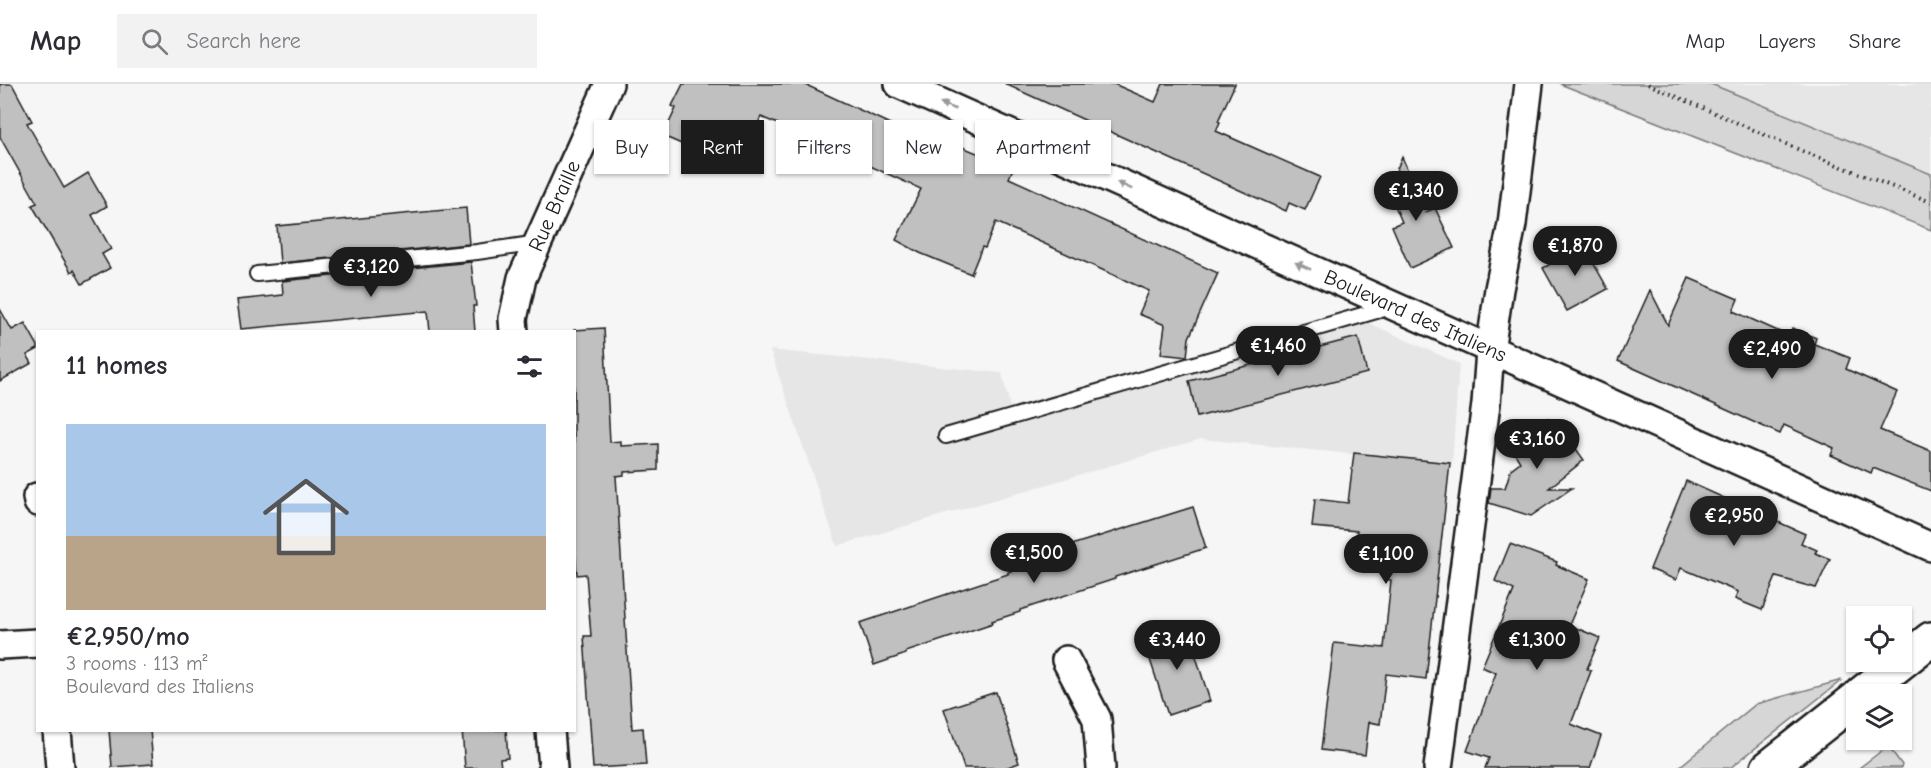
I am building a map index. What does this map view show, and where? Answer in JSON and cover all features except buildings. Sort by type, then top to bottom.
[{"type":"main road","points":[[1874,684],[1931,639]]},
{"type":"main road","points":[[1768,768],[1846,707]]},
{"type":"street","name":"Rue Braille","points":[[514,330],[513,319],[522,278],[609,84]]},
{"type":"street","name":"Boulevard des Italiens","points":[[899,84],[1931,547]]},
{"type":"street","points":[[1438,768],[1499,289],[1512,224],[1529,84]]},
{"type":"street","points":[[0,645],[36,643]]},
{"type":"street","points":[[1066,660],[1097,719],[1101,768]]},
{"type":"street","points":[[57,732],[60,768]]},
{"type":"street","points":[[550,732],[553,768]]},
{"type":"lane","points":[[257,274],[477,252],[538,243]]},
{"type":"lane","points":[[946,436],[1392,306]]},
{"type":"path","points":[[1648,84],[1802,151],[1931,202]]},
{"type":"shaded area","points":[[1560,84],[1711,84],[1931,174],[1931,230]]},
{"type":"shaded area","points":[[1711,84],[1931,84],[1931,174],[1890,158]]},
{"type":"shaded area","points":[[1345,312],[1459,364],[1452,464],[1201,439],[837,546],[770,350],[1002,373],[1010,407]]},
{"type":"shaded area","points":[[1842,680],[1730,768],[1678,768],[1756,704]]},
{"type":"shaded area","points":[[1883,750],[1891,750],[1902,765],[1901,768],[1859,768]]}]
